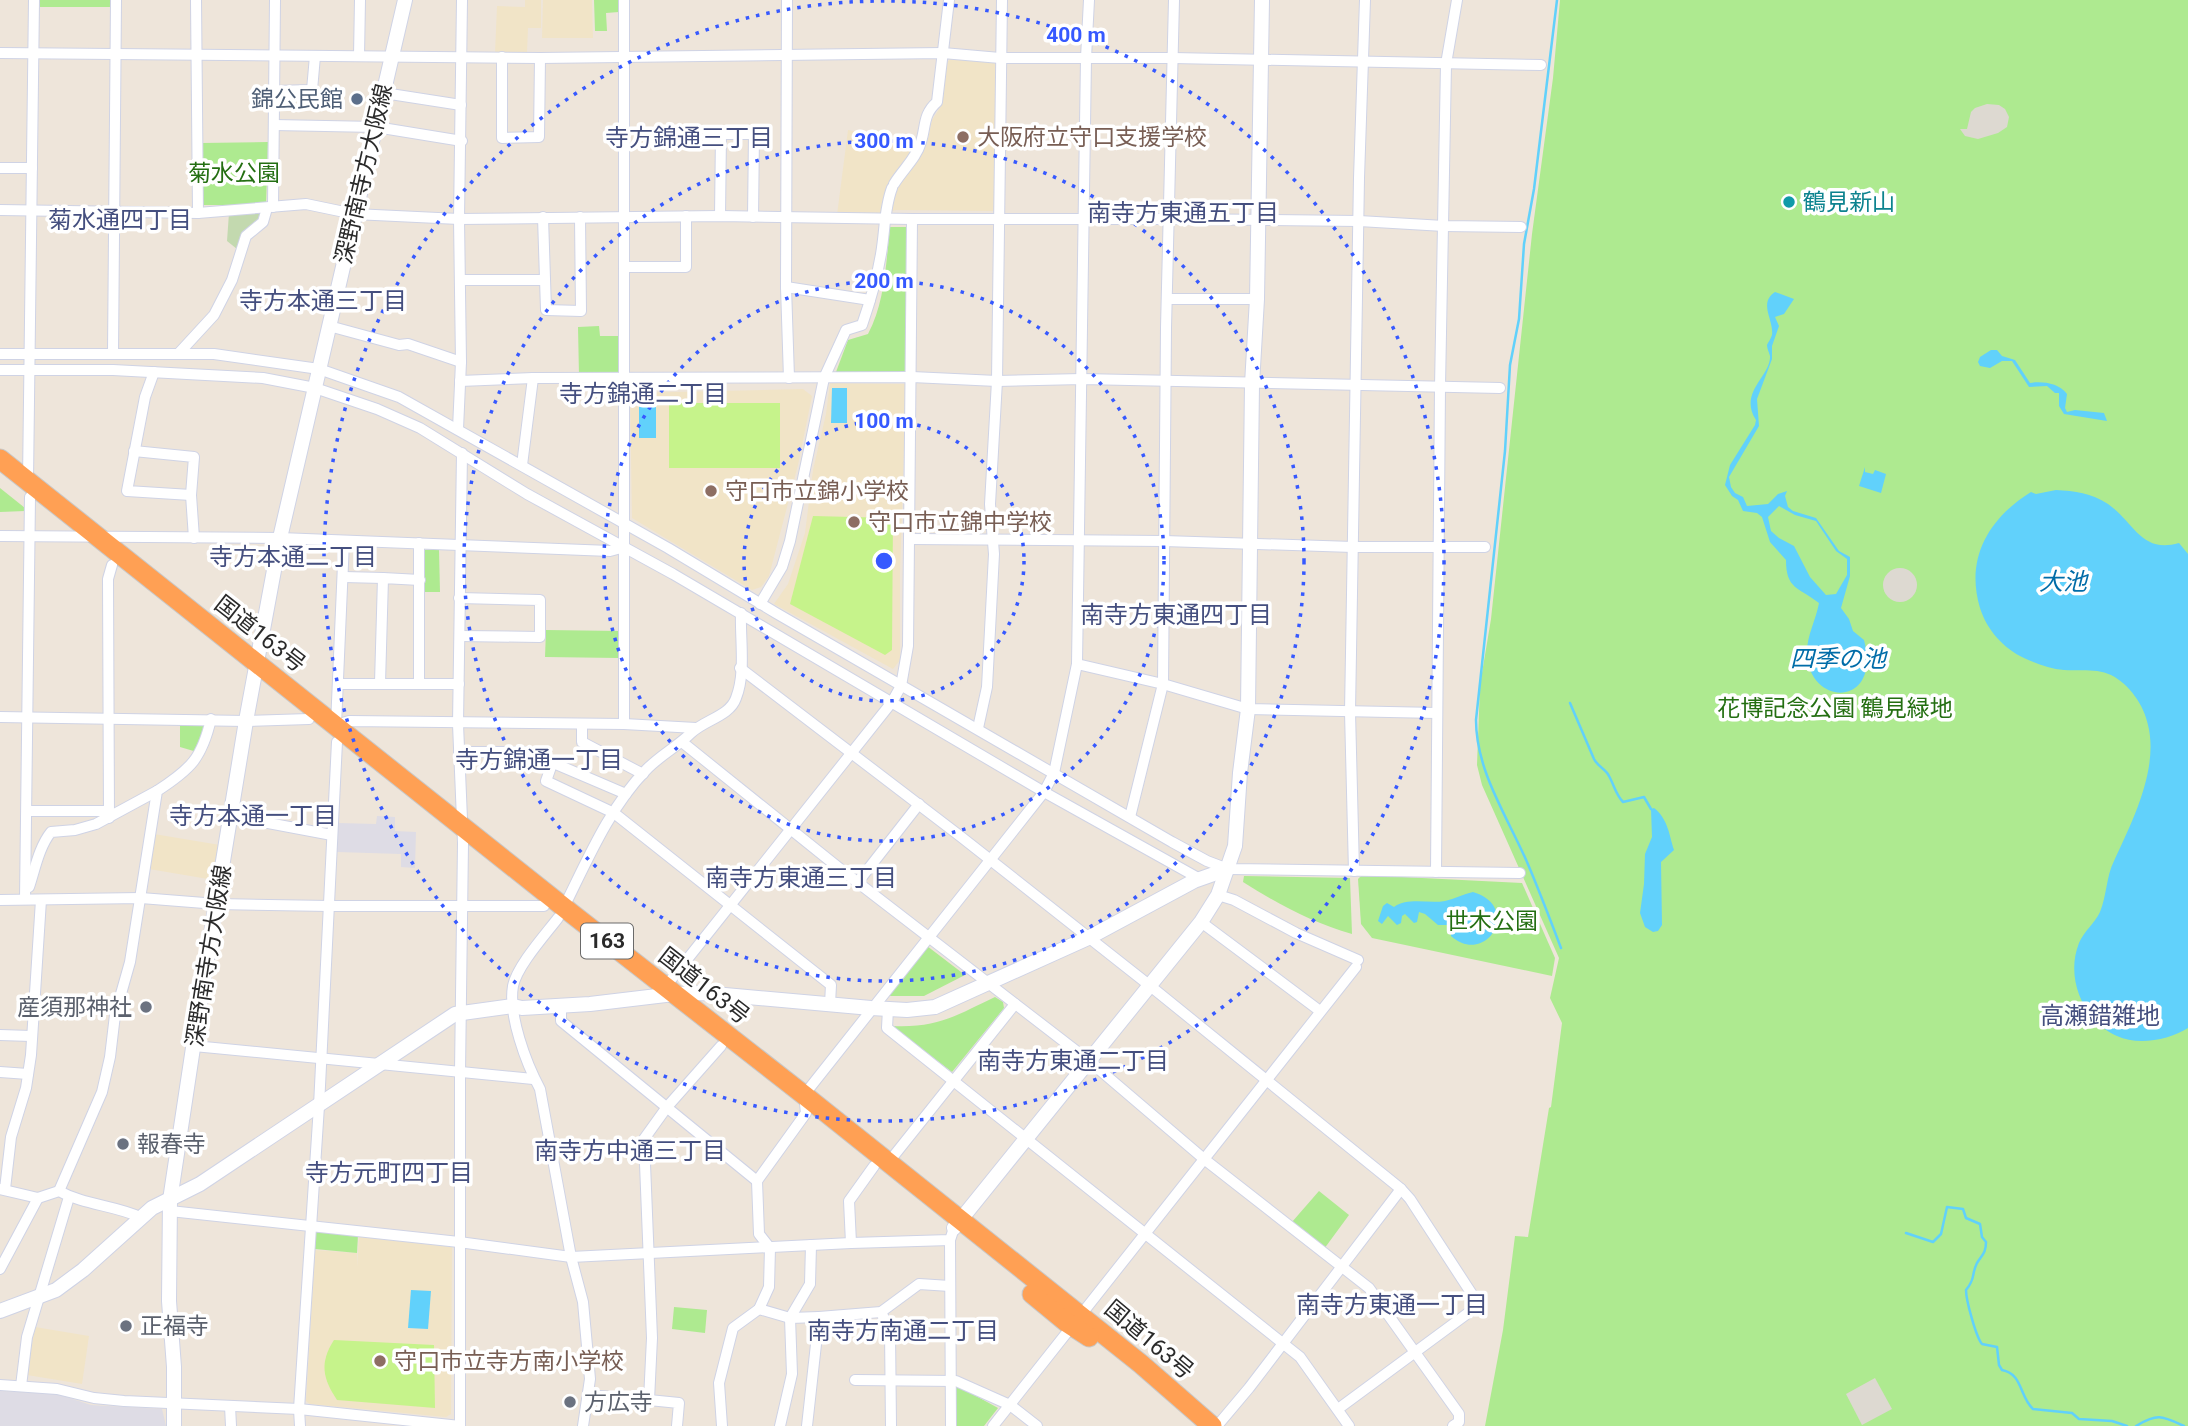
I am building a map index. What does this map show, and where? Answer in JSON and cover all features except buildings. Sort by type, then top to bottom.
[{"type":"highway","name":"国道163号","points":[[0,459],[76,536],[112,565],[337,733],[555,910],[666,992],[881,1165],[955,1229],[1161,1381],[1214,1426]]},
{"type":"highway","name":"国道163号","points":[[0,474],[29,489],[97,536],[256,670],[309,719],[337,733]]},
{"type":"highway","name":"国道163号","points":[[666,992],[722,1046],[805,1104]]},
{"type":"highway","name":"国道163号","points":[[1078,1321],[1194,1426]]},
{"type":"street","points":[[25,899],[34,0]]},
{"type":"street","points":[[113,353],[116,0]]},
{"type":"street","points":[[196,0],[198,213]]},
{"type":"street","points":[[179,353],[214,315],[232,280],[246,236],[263,222],[270,208],[275,0]]},
{"type":"street","points":[[359,56],[360,0]]},
{"type":"street","name":"深野南寺方大阪線","points":[[174,1426],[169,1301],[170,1206],[246,721],[280,538],[405,0]]},
{"type":"street","points":[[458,429],[461,362],[459,219],[462,0]]},
{"type":"street","points":[[624,0],[624,724]]},
{"type":"street","points":[[788,0],[786,287],[789,378]]},
{"type":"street","points":[[760,604],[782,567],[790,541],[824,378],[846,330],[862,325],[881,256],[893,186],[915,156],[922,141],[928,109],[937,102],[948,0]]},
{"type":"street","points":[[978,728],[987,687],[994,540],[990,504],[997,381],[1002,0]]},
{"type":"street","points":[[722,1426],[719,1383],[733,1328],[759,1309],[769,1287],[770,1248],[759,1234],[757,1181],[805,1104],[871,1008],[1044,792],[1054,773],[1077,664],[1088,0]]},
{"type":"street","points":[[1130,817],[1163,684],[1174,0]]},
{"type":"street","points":[[951,1426],[950,1286],[955,1229],[1201,922],[1218,895],[1235,846],[1248,709],[1252,384],[1257,299],[1262,0]]},
{"type":"street","points":[[1354,871],[1350,712],[1365,0]]},
{"type":"street","points":[[1436,872],[1446,64],[1457,0]]},
{"type":"street","points":[[0,53],[540,58],[943,53],[1000,58],[1261,59],[1541,65]]},
{"type":"street","points":[[274,91],[312,90],[315,56]]},
{"type":"street","points":[[502,57],[502,138],[538,137],[540,58]]},
{"type":"street","points":[[384,93],[461,105]]},
{"type":"street","points":[[274,125],[376,127],[462,141]]},
{"type":"street","points":[[720,216],[721,134],[754,134],[753,216]]},
{"type":"street","points":[[0,168],[32,168]]},
{"type":"street","points":[[0,210],[198,213],[306,204],[354,214],[459,219],[753,216],[1170,219],[1359,221],[1521,227]]},
{"type":"street","points":[[624,267],[686,267],[686,216]]},
{"type":"street","points":[[543,217],[546,310],[581,311],[580,217]]},
{"type":"street","points":[[666,992],[731,905],[853,753],[901,686],[908,646],[912,219]]},
{"type":"street","points":[[460,280],[545,280]]},
{"type":"street","points":[[786,287],[870,300]]},
{"type":"street","points":[[1168,299],[1257,299]]},
{"type":"street","points":[[329,326],[400,345],[408,344],[461,362]]},
{"type":"street","points":[[0,354],[214,354],[319,369],[399,397],[625,523],[901,686],[1207,861],[1228,869],[1520,873]]},
{"type":"street","points":[[0,370],[153,372],[263,378],[314,388],[388,414],[420,428],[527,494],[741,613],[1044,792],[1200,879]]},
{"type":"street","points":[[153,372],[145,397],[127,491],[191,495]]},
{"type":"street","points":[[460,381],[533,378],[912,377],[997,381],[1082,379],[1166,383],[1500,388]]},
{"type":"street","points":[[522,465],[533,378]]},
{"type":"street","points":[[134,451],[194,457],[191,495],[194,538]]},
{"type":"street","points":[[0,1385],[57,1389],[94,1398],[299,1409],[374,1421],[460,1426],[463,834],[458,724],[461,453]]},
{"type":"street","points":[[0,536],[280,538],[610,551],[625,547]]},
{"type":"street","points":[[910,539],[1485,547]]},
{"type":"street","points":[[300,1426],[329,906],[344,541]]},
{"type":"street","points":[[419,543],[419,684]]},
{"type":"street","points":[[109,814],[108,579],[112,565]]},
{"type":"street","points":[[344,577],[420,580]]},
{"type":"street","points":[[380,683],[383,578]]},
{"type":"street","points":[[459,598],[540,600],[541,637],[460,636]]},
{"type":"street","points":[[583,1426],[590,1379],[583,1302],[571,1256],[540,1089],[533,1079],[515,1023],[513,984],[626,794],[643,774],[696,728],[731,707],[736,699],[741,680],[741,613]]},
{"type":"street","points":[[1077,664],[1163,684],[1248,709],[1437,712]]},
{"type":"street","points":[[740,668],[919,804],[1149,985],[1410,1199],[1479,1305],[1338,1409]]},
{"type":"street","points":[[338,684],[459,684]]},
{"type":"street","points":[[0,717],[246,721],[309,719]]},
{"type":"street","points":[[25,899],[39,856],[51,832],[85,828],[157,791],[181,774],[202,751],[211,719]]},
{"type":"street","points":[[337,733],[349,721],[624,724],[696,728]]},
{"type":"street","points":[[582,724],[582,742],[643,774]]},
{"type":"street","points":[[682,742],[1088,1060],[1204,1159],[1369,1288],[1459,1414],[1459,1422],[1453,1426]]},
{"type":"street","points":[[459,752],[535,752],[537,756],[626,794]]},
{"type":"street","points":[[554,761],[546,781],[614,813],[831,985],[830,1004]]},
{"type":"street","points":[[21,1386],[27,1337],[40,1297],[64,1194],[102,1092],[110,1057],[115,1015],[130,961],[157,791]]},
{"type":"street","points":[[858,882],[919,804]]},
{"type":"street","points":[[27,811],[109,814]]},
{"type":"street","points":[[231,816],[332,835]]},
{"type":"street","points":[[170,1206],[461,1012],[513,1006],[561,1006],[666,992],[888,1009],[935,1007],[991,984],[1088,938],[1200,879],[1228,869]]},
{"type":"street","points":[[993,1426],[1357,964],[1234,900],[1218,895]]},
{"type":"street","points":[[0,900],[141,898],[217,904],[462,906],[555,910]]},
{"type":"street","points":[[41,900],[28,1074],[11,1137],[3,1189],[38,1198],[64,1194],[111,1206],[140,1217]]},
{"type":"street","points":[[1201,922],[1320,1011]]},
{"type":"street","points":[[851,1243],[849,1201],[1015,1004]]},
{"type":"street","points":[[561,1006],[561,1021],[757,1181]]},
{"type":"street","points":[[888,1009],[887,1028],[1300,1357],[1349,1426]]},
{"type":"street","points":[[0,1035],[31,1036]]},
{"type":"street","points":[[194,1046],[533,1079]]},
{"type":"street","points":[[649,1400],[652,1338],[644,1139],[667,1107],[722,1046]]},
{"type":"street","points":[[0,1072],[28,1074]]},
{"type":"street","points":[[1214,1426],[1249,1388],[1401,1189]]},
{"type":"street","points":[[0,1269],[38,1198]]},
{"type":"street","points":[[0,1311],[56,1290],[83,1270],[152,1208],[170,1206],[312,1226],[571,1256],[851,1243],[955,1229]]},
{"type":"street","points":[[780,1426],[792,1374],[790,1318],[810,1284],[811,1245]]},
{"type":"street","points":[[759,1309],[790,1318],[881,1312],[919,1284],[950,1286]]},
{"type":"street","points":[[881,1312],[890,1331],[891,1426]]},
{"type":"street","points":[[807,1426],[819,1317]]},
{"type":"street","points":[[855,1380],[956,1381],[1010,1405],[1037,1426]]},
{"type":"street","points":[[588,1395],[679,1402],[677,1426]]},
{"type":"street","points":[[230,1406],[230,1426]]},
{"type":"shaded area","points":[[525,0],[541,0],[541,28],[528,28],[527,52],[495,53],[497,6],[525,7]]},
{"type":"shaded area","points":[[543,0],[592,0],[593,38],[542,38]]},
{"type":"shaded area","name":"大阪府立守口支援学校","points":[[951,59],[999,63],[996,208],[993,211],[896,210],[879,216],[837,215],[848,130],[927,144],[932,120],[942,105],[947,62]]},
{"type":"shaded area","points":[[1987,104],[1999,105],[2005,109],[2009,117],[2007,127],[1998,133],[1978,139],[1965,136],[1960,129],[1967,129],[1971,112]]},
{"type":"shaded area","name":"守口市立錦中学校","points":[[830,383],[906,384],[900,660],[893,669],[774,604],[788,584],[805,533],[813,470]]},
{"type":"shaded area","name":"守口市立錦小学校","points":[[803,389],[812,396],[798,465],[769,576],[761,587],[752,590],[632,518],[630,393]]},
{"type":"shaded area","points":[[1900,568],[1912,573],[1917,585],[1912,597],[1900,602],[1888,597],[1883,585],[1888,573]]},
{"type":"shaded area","points":[[377,816],[395,817],[395,831],[416,832],[415,868],[401,867],[401,854],[337,852],[338,823],[376,824]]},
{"type":"shaded area","points":[[154,834],[220,845],[214,880],[149,869]]},
{"type":"shaded area","name":"守口市立寺方南小学校","points":[[359,1235],[452,1244],[451,1414],[446,1417],[310,1404],[306,1401],[315,1250],[357,1253],[357,1267]]},
{"type":"shaded area","points":[[35,1327],[89,1336],[82,1384],[27,1375]]},
{"type":"shaded area","points":[[1875,1378],[1892,1409],[1862,1425],[1846,1394]]},
{"type":"shaded area","points":[[0,1391],[57,1394],[91,1405],[162,1409],[166,1426],[0,1426]]},
{"type":"green space","points":[[40,0],[110,0],[110,7],[40,7]]},
{"type":"green space","points":[[594,0],[618,0],[619,12],[606,13],[607,31],[595,31]]},
{"type":"green space","name":"花博記念公園 鶴見緑地","points":[[1560,0],[2188,0],[2188,1426],[1485,1426],[1503,1330],[1515,1236],[1528,1237],[1551,1107],[1562,1023],[1550,998],[1559,958],[1482,785],[1477,765],[1480,685],[1491,619]]},
{"type":"green space","name":"菊水公園","points":[[268,142],[266,205],[202,205],[201,143]]},
{"type":"green space","points":[[229,213],[262,214],[261,221],[245,231],[237,249],[227,241]]},
{"type":"green space","points":[[890,227],[907,227],[905,372],[836,372],[848,340],[868,334],[874,322],[884,282]]},
{"type":"green space","points":[[599,326],[600,336],[618,336],[619,376],[579,376],[578,327]]},
{"type":"green space","points":[[669,403],[780,403],[780,468],[669,468]]},
{"type":"green space","points":[[0,488],[25,508],[25,511],[0,512]]},
{"type":"green space","points":[[813,516],[893,518],[892,650],[885,655],[790,604]]},
{"type":"green space","points":[[424,550],[439,550],[440,592],[424,592]]},
{"type":"green space","points":[[546,630],[620,631],[619,658],[545,657]]},
{"type":"green space","points":[[180,722],[205,723],[197,752],[180,747]]},
{"type":"green space","name":"世木公園","points":[[1362,875],[1522,883],[1555,958],[1552,976],[1372,938],[1361,924],[1358,879]]},
{"type":"green space","points":[[1244,876],[1350,878],[1352,934],[1310,919],[1283,905],[1243,882]]},
{"type":"green space","points":[[927,946],[965,975],[924,996],[888,996]]},
{"type":"green space","points":[[995,997],[1003,1002],[1004,1008],[952,1072],[892,1026],[934,1023]]},
{"type":"green space","points":[[1319,1191],[1349,1215],[1324,1249],[1292,1222]]},
{"type":"green space","points":[[319,1231],[358,1235],[357,1253],[315,1249],[316,1233]]},
{"type":"green space","points":[[674,1307],[707,1310],[705,1333],[672,1329]]},
{"type":"green space","points":[[334,1340],[434,1345],[435,1408],[337,1400],[325,1371],[326,1356]]},
{"type":"green space","points":[[958,1386],[998,1408],[984,1426],[955,1426],[954,1387]]},
{"type":"water","name":"四季の池","points":[[1775,292],[1794,299],[1784,314],[1775,317],[1779,326],[1772,346],[1772,359],[1757,399],[1759,426],[1729,477],[1731,487],[1743,497],[1747,506],[1768,504],[1778,494],[1787,491],[1785,496],[1788,507],[1816,518],[1839,551],[1850,557],[1850,576],[1841,608],[1853,631],[1864,640],[1867,662],[1863,678],[1855,688],[1843,692],[1831,691],[1820,684],[1811,672],[1807,648],[1819,603],[1791,582],[1786,560],[1770,542],[1762,517],[1757,513],[1743,511],[1738,500],[1725,485],[1730,465],[1755,425],[1751,401],[1770,356],[1767,345],[1772,329],[1767,306],[1770,296]],"holes":[[[1779,506],[1795,515],[1816,521],[1836,551],[1847,559],[1847,575],[1836,594],[1826,595],[1810,577],[1794,546],[1771,531],[1768,517]]]},
{"type":"water","points":[[1991,350],[1997,350],[2002,356],[2015,360],[2030,383],[2050,384],[2064,390],[2067,394],[2067,412],[2075,410],[2104,413],[2107,421],[2064,414],[2059,406],[2059,393],[2047,386],[2029,387],[2012,361],[2002,361],[1990,368],[1980,366],[1980,357]]},
{"type":"water","points":[[832,388],[847,388],[847,423],[831,423]]},
{"type":"water","points":[[639,404],[656,404],[656,438],[639,438]]},
{"type":"water","points":[[1865,467],[1865,472],[1873,474],[1875,470],[1886,474],[1881,493],[1859,486]]},
{"type":"water","name":"大池","points":[[2056,490],[2083,493],[2102,500],[2147,540],[2166,545],[2179,543],[2188,554],[2188,1028],[2172,1036],[2153,1040],[2125,1039],[2105,1029],[2086,1009],[2076,984],[2074,970],[2079,943],[2100,912],[2111,867],[2142,795],[2150,759],[2146,717],[2130,690],[2111,675],[2049,667],[2009,649],[1987,624],[1976,590],[1978,556],[1992,527],[2016,502],[2031,492],[2036,494]]},
{"type":"water","points":[[1654,808],[1665,822],[1674,850],[1661,862],[1662,925],[1658,931],[1653,932],[1645,927],[1640,913],[1645,854],[1652,837],[1651,809]]},
{"type":"water","points":[[1473,892],[1488,899],[1496,910],[1497,921],[1487,940],[1476,944],[1464,944],[1451,936],[1452,928],[1448,925],[1438,925],[1419,912],[1417,922],[1414,923],[1405,914],[1397,925],[1388,916],[1382,924],[1378,921],[1383,906],[1387,903],[1394,907],[1412,901],[1439,902]]},
{"type":"water","points":[[411,1290],[431,1291],[428,1329],[408,1328]]},
{"type":"waterway","points":[[1557,0],[1534,189],[1524,244],[1519,319],[1510,365],[1505,451],[1476,720],[1477,739],[1487,775],[1527,862],[1561,948]]},
{"type":"waterway","points":[[1570,703],[1594,759],[1608,774],[1623,802],[1644,797],[1651,809]]},
{"type":"waterway","points":[[1906,1233],[1933,1242],[1941,1234],[1947,1207],[1963,1209],[1966,1218],[1980,1224],[1982,1237],[1986,1242],[1966,1290],[1972,1318],[1982,1344],[1997,1347],[1999,1365],[2002,1370],[2014,1376],[2033,1409],[2072,1413],[2079,1419],[2112,1421],[2127,1426]]},
{"type":"waterway","points":[[2136,1426],[2160,1417],[2184,1426]]},
{"type":"place","name":"錦公民館","points":[[357,99]]},
{"type":"place","name":"大阪府立守口支援学校","points":[[963,137]]},
{"type":"place","name":"鶴見新山","points":[[1789,202]]},
{"type":"place","name":"守口市立錦小学校","points":[[711,491]]},
{"type":"place","name":"守口市立錦中学校","points":[[854,522]]},
{"type":"place","name":"産須那神社","points":[[146,1007]]},
{"type":"place","name":"報春寺","points":[[123,1144]]},
{"type":"place","name":"正福寺","points":[[126,1326]]},
{"type":"place","name":"守口市立寺方南小学校","points":[[380,1361]]},
{"type":"place","name":"方広寺","points":[[570,1402]]},
{"type":"district","name":"寺方錦通三丁目","points":[[689,138]]},
{"type":"district","name":"南寺方東通五丁目","points":[[1183,213]]},
{"type":"district","name":"菊水通四丁目","points":[[120,220]]},
{"type":"district","name":"寺方本通三丁目","points":[[323,301]]},
{"type":"district","name":"寺方錦通二丁目","points":[[643,394]]},
{"type":"district","name":"寺方本通二丁目","points":[[293,557]]},
{"type":"district","name":"南寺方東通四丁目","points":[[1176,615]]},
{"type":"district","name":"寺方錦通一丁目","points":[[539,760]]},
{"type":"district","name":"寺方本通一丁目","points":[[253,816]]},
{"type":"district","name":"南寺方東通三丁目","points":[[801,878]]},
{"type":"district","name":"高瀬錯雑地","points":[[2100,1016]]},
{"type":"district","name":"南寺方東通二丁目","points":[[1073,1061]]},
{"type":"district","name":"南寺方中通三丁目","points":[[630,1151]]},
{"type":"district","name":"寺方元町四丁目","points":[[389,1173]]},
{"type":"district","name":"南寺方東通一丁目","points":[[1392,1305]]},
{"type":"district","name":"南寺方南通二丁目","points":[[903,1331]]}]
